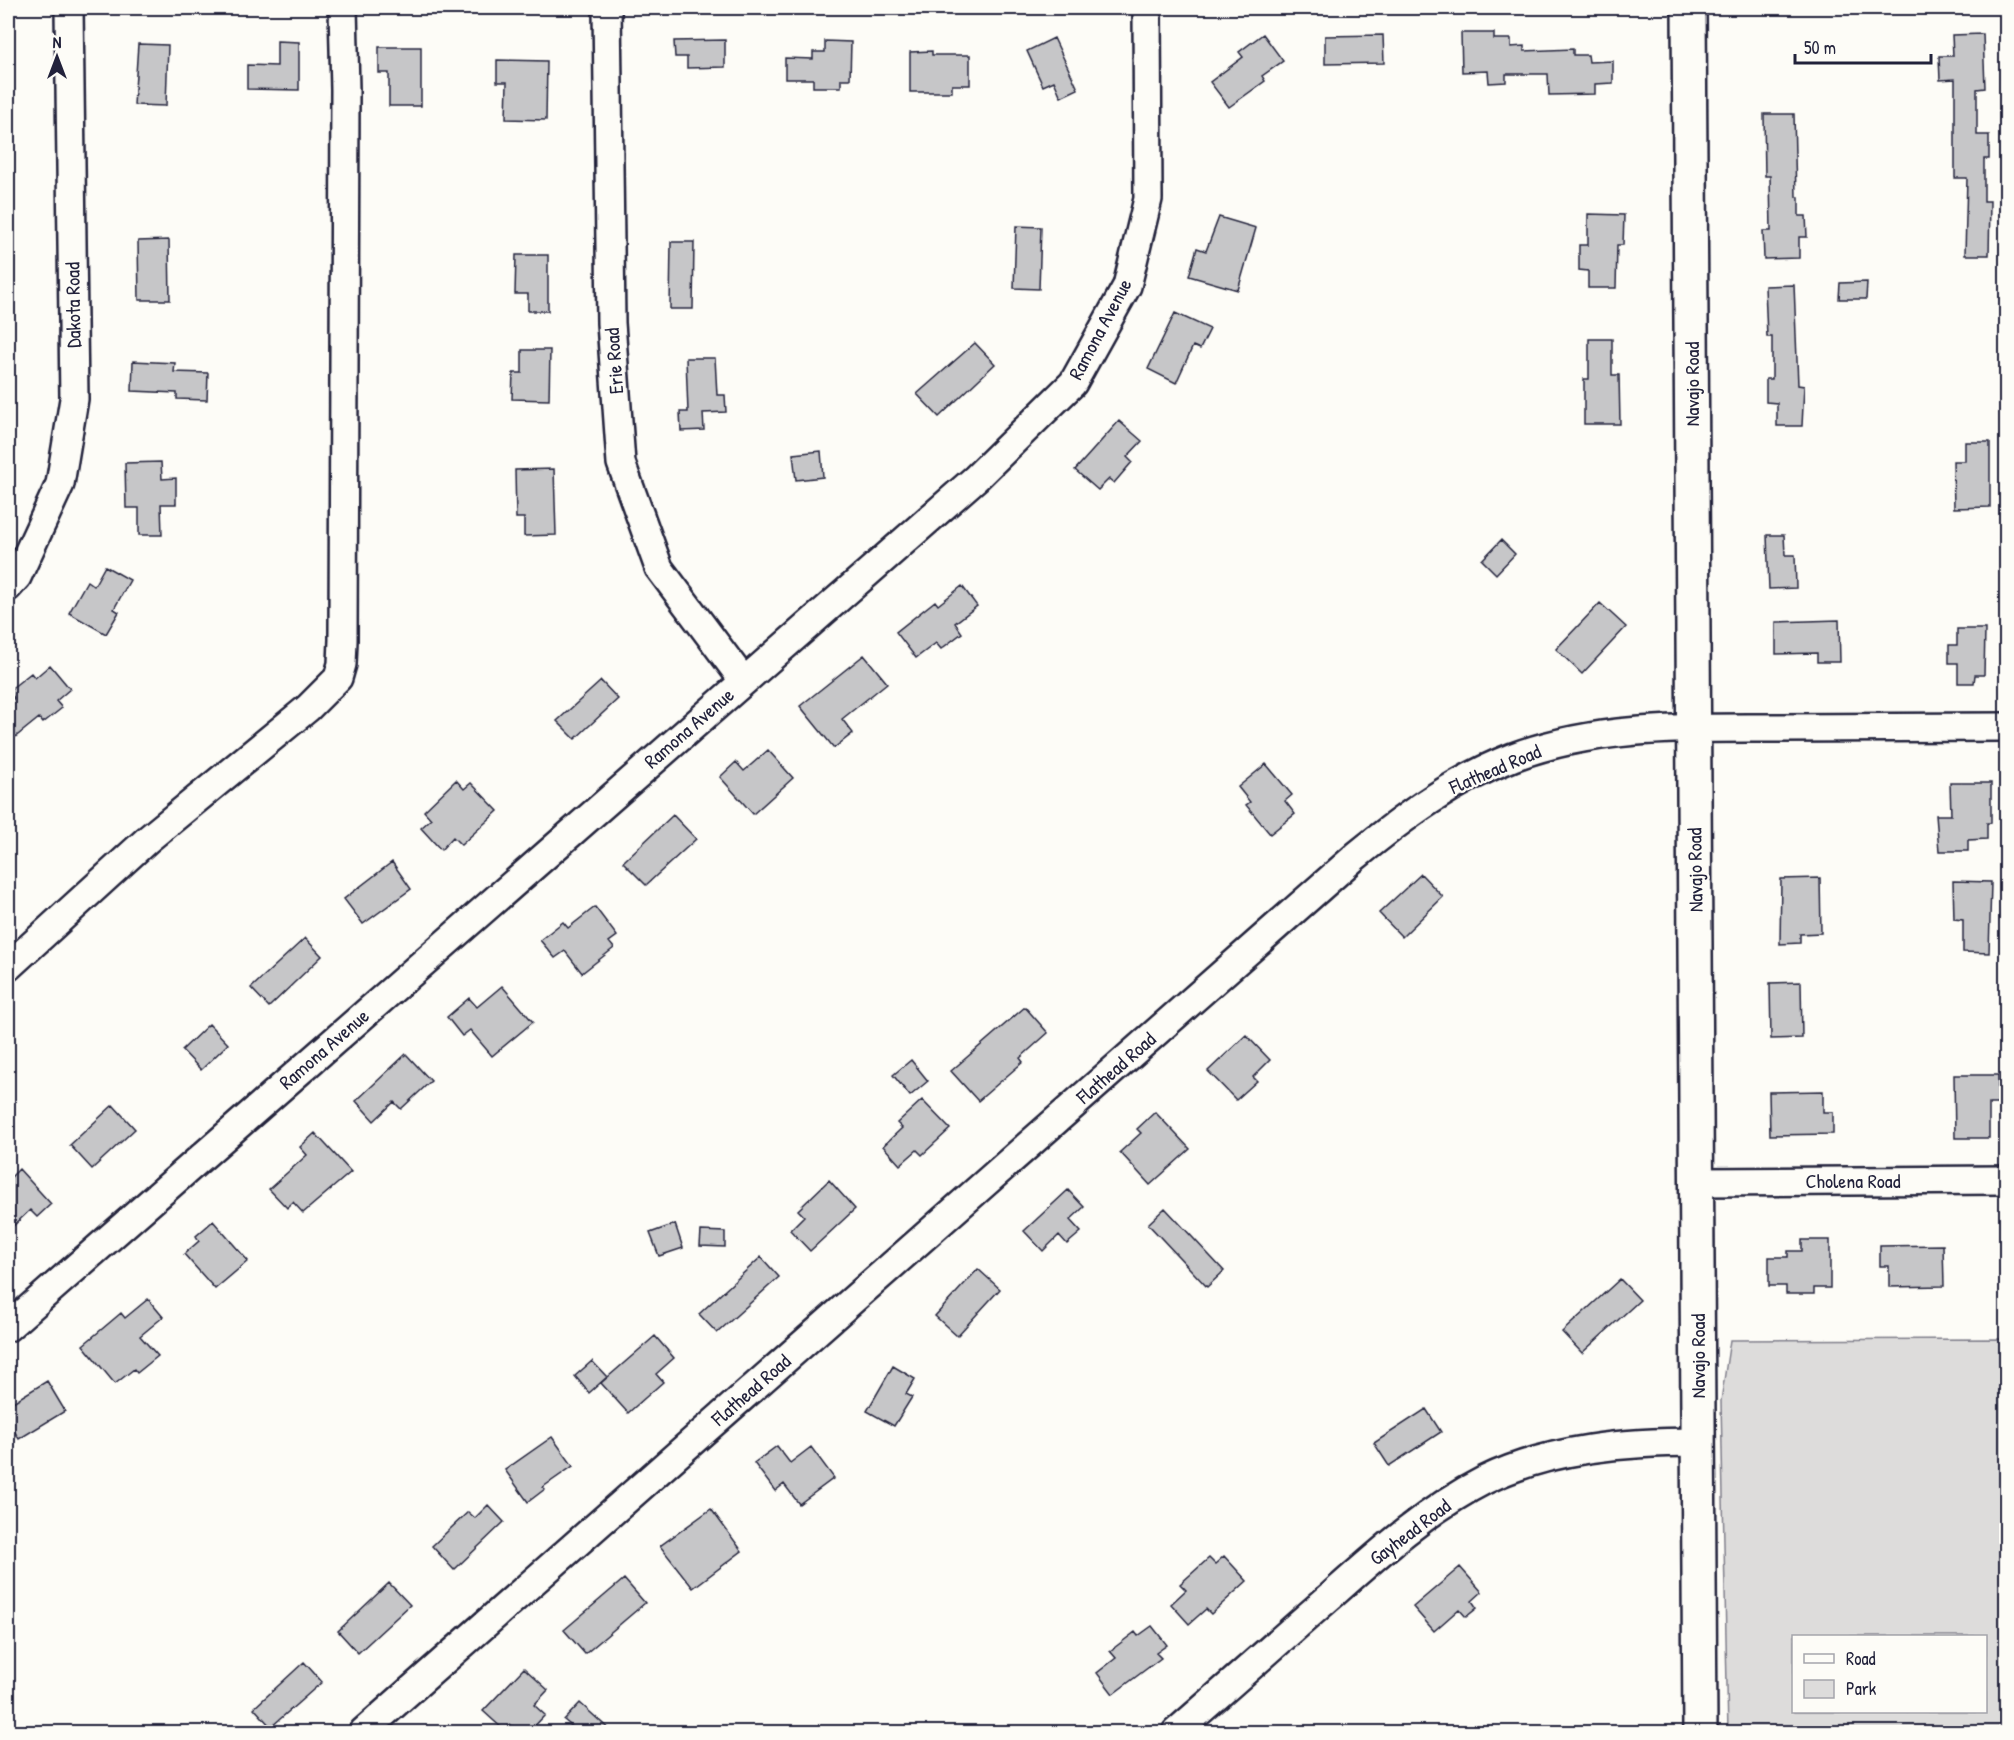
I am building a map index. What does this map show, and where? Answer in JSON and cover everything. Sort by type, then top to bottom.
[{"type":"main road","name":"Navajo Road","points":[[1689,8],[1699,1182],[1700,1732]]},
{"type":"street","name":"Dakota Road","points":[[8,587],[17,577],[60,484],[75,399],[69,8]]},
{"type":"street","points":[[8,967],[147,840],[308,708],[338,678],[342,664],[343,640],[345,321],[343,8]]},
{"type":"street","name":"Erie Road","points":[[607,8],[611,323],[621,463],[659,568],[743,680]]},
{"type":"street","name":"Ramona Avenue","points":[[8,1327],[976,478],[1073,383],[1127,286],[1148,199],[1147,8]]},
{"type":"street","name":"Flathead Road","points":[[363,1732],[1400,820],[1445,789],[1515,757],[1588,736],[1628,731],[1694,728],[2007,727]]},
{"type":"street","name":"Cholena Road","points":[[1699,1182],[2007,1180]]},
{"type":"street","name":"Gayhead Road","points":[[1176,1732],[1378,1554],[1431,1512],[1486,1480],[1537,1461],[1593,1448],[1641,1442],[1698,1442]]},
{"type":"green space","points":[[2006,1339],[2006,1732],[1728,1732],[1721,1401],[1730,1340]]},
{"type":"building","points":[[1461,33],[1494,33],[1494,39],[1511,39],[1511,47],[1524,46],[1524,51],[1573,49],[1573,55],[1588,55],[1589,62],[1613,61],[1613,83],[1595,84],[1595,94],[1549,95],[1548,74],[1506,74],[1506,82],[1489,83],[1488,71],[1462,72]]},
{"type":"building","points":[[1263,34],[1283,61],[1262,76],[1265,81],[1229,107],[1210,82],[1243,57],[1239,52]]},
{"type":"building","points":[[1983,34],[1985,88],[1977,89],[1977,135],[1989,135],[1989,159],[1984,159],[1984,201],[1990,201],[1989,255],[1965,255],[1967,178],[1955,178],[1955,79],[1940,80],[1939,56],[1953,56],[1952,35]]},
{"type":"building","points":[[1383,35],[1384,63],[1325,64],[1325,36]]},
{"type":"building","points":[[1054,38],[1078,89],[1061,97],[1054,81],[1043,86],[1027,51]]},
{"type":"building","points":[[725,40],[725,67],[687,68],[687,57],[675,57],[674,41]]},
{"type":"building","points":[[277,41],[299,42],[299,90],[247,89],[247,65],[277,66]]},
{"type":"building","points":[[825,41],[851,42],[850,79],[841,79],[841,87],[813,87],[813,79],[785,79],[785,58],[813,59],[813,52],[825,52]]},
{"type":"building","points":[[138,44],[168,45],[166,106],[134,105]]},
{"type":"building","points":[[379,47],[421,47],[421,106],[389,106],[389,73],[379,73]]},
{"type":"building","points":[[932,51],[932,55],[970,55],[970,85],[952,85],[952,92],[910,92],[910,52]]},
{"type":"building","points":[[497,60],[547,61],[546,120],[506,119],[507,82],[497,82]]},
{"type":"building","points":[[1764,114],[1794,114],[1796,197],[1799,197],[1799,216],[1806,216],[1807,237],[1799,237],[1799,258],[1764,259],[1763,231],[1771,231],[1770,176],[1765,176]]},
{"type":"building","points":[[1588,214],[1624,215],[1623,245],[1617,245],[1616,288],[1588,288],[1588,271],[1579,270],[1579,245],[1588,245]]},
{"type":"building","points":[[1219,217],[1256,228],[1238,290],[1189,276],[1197,248],[1206,251]]},
{"type":"building","points":[[1016,226],[1041,227],[1039,289],[1014,288]]},
{"type":"building","points":[[169,240],[170,300],[139,300],[138,241]]},
{"type":"building","points":[[671,242],[694,242],[693,309],[670,309]]},
{"type":"building","points":[[516,255],[548,255],[548,311],[528,311],[528,294],[515,294]]},
{"type":"building","points":[[1867,282],[1866,299],[1839,299],[1840,283]]},
{"type":"building","points":[[1794,285],[1798,385],[1804,386],[1802,426],[1777,426],[1777,403],[1766,402],[1766,379],[1772,379],[1772,337],[1767,337],[1765,286]]},
{"type":"building","points":[[1175,313],[1210,329],[1200,349],[1193,346],[1176,383],[1148,369]]},
{"type":"building","points":[[1589,339],[1612,339],[1612,375],[1619,375],[1620,424],[1584,424],[1584,379],[1589,379]]},
{"type":"building","points":[[975,343],[995,364],[939,417],[917,394]]},
{"type":"building","points":[[522,350],[550,350],[549,400],[512,399],[513,373],[522,373]]},
{"type":"building","points":[[686,358],[715,358],[717,395],[725,395],[726,412],[703,413],[704,430],[681,431],[680,412],[688,412]]},
{"type":"building","points":[[133,361],[175,363],[174,372],[208,373],[207,400],[177,399],[177,393],[132,391]]},
{"type":"building","points":[[1119,421],[1142,441],[1127,457],[1132,462],[1114,483],[1109,479],[1098,490],[1075,470]]},
{"type":"building","points":[[1965,442],[1990,442],[1990,507],[1954,508],[1953,461],[1965,461]]},
{"type":"building","points":[[821,451],[823,477],[796,480],[793,454]]},
{"type":"building","points":[[161,462],[162,479],[176,478],[176,504],[161,504],[162,535],[139,535],[139,508],[126,508],[125,463]]},
{"type":"building","points":[[554,469],[556,535],[524,536],[524,518],[516,518],[515,470]]},
{"type":"building","points":[[1767,535],[1784,535],[1785,555],[1795,555],[1796,588],[1769,589]]},
{"type":"building","points":[[1501,540],[1515,554],[1496,574],[1482,560]]},
{"type":"building","points":[[105,566],[130,580],[114,609],[119,612],[106,634],[69,613],[87,581],[94,586]]},
{"type":"building","points":[[962,586],[977,606],[955,623],[962,633],[941,649],[936,643],[916,658],[896,632],[935,601],[938,605]]},
{"type":"building","points":[[1600,603],[1626,627],[1582,674],[1556,649]]},
{"type":"building","points":[[1839,620],[1840,662],[1817,662],[1817,653],[1776,654],[1776,622]]},
{"type":"building","points":[[1957,629],[1985,629],[1984,675],[1975,675],[1974,683],[1958,683],[1958,663],[1949,663],[1949,645],[1957,645]]},
{"type":"building","points":[[864,655],[887,683],[842,719],[853,733],[834,748],[800,706]]},
{"type":"building","points":[[50,665],[70,689],[56,701],[62,708],[43,723],[39,718],[8,743],[8,704],[14,698],[8,691],[31,673],[35,678]]},
{"type":"building","points":[[601,681],[618,699],[575,739],[557,721]]},
{"type":"building","points":[[768,750],[793,778],[753,814],[720,777],[736,762],[744,771]]},
{"type":"building","points":[[1266,764],[1292,795],[1285,801],[1295,814],[1270,834],[1246,805],[1250,802],[1238,787]]},
{"type":"building","points":[[456,780],[464,789],[471,783],[498,811],[461,845],[453,837],[441,850],[421,828],[431,819],[424,811]]},
{"type":"building","points":[[1950,783],[1991,783],[1991,823],[1987,823],[1987,839],[1968,840],[1968,851],[1939,851],[1936,815],[1951,815]]},
{"type":"building","points":[[673,815],[696,839],[646,885],[623,862]]},
{"type":"building","points":[[392,862],[411,889],[363,924],[344,899]]},
{"type":"building","points":[[1421,874],[1443,897],[1402,937],[1379,913]]},
{"type":"building","points":[[1820,878],[1821,933],[1800,934],[1800,943],[1780,944],[1781,879]]},
{"type":"building","points":[[1953,881],[1991,882],[1989,953],[1963,952],[1963,920],[1954,919]]},
{"type":"building","points":[[595,907],[617,936],[609,942],[614,948],[582,973],[565,951],[555,958],[540,940],[563,922],[568,928]]},
{"type":"building","points":[[305,938],[322,956],[269,1007],[251,988]]},
{"type":"building","points":[[1801,982],[1802,1038],[1771,1039],[1770,983]]},
{"type":"building","points":[[502,986],[533,1022],[492,1056],[470,1030],[462,1036],[447,1017],[469,998],[477,1007]]},
{"type":"building","points":[[1025,1007],[1048,1033],[1020,1058],[1023,1062],[978,1101],[951,1071]]},
{"type":"building","points":[[209,1024],[228,1044],[201,1070],[182,1050]]},
{"type":"building","points":[[1246,1035],[1270,1060],[1253,1077],[1257,1081],[1236,1100],[1208,1071]]},
{"type":"building","points":[[406,1054],[431,1081],[401,1109],[394,1102],[374,1121],[356,1101]]},
{"type":"building","points":[[911,1060],[928,1081],[910,1096],[893,1075]]},
{"type":"building","points":[[1954,1075],[1998,1075],[1998,1104],[1989,1104],[1989,1138],[1955,1138]]},
{"type":"building","points":[[1823,1091],[1823,1112],[1833,1112],[1833,1134],[1770,1135],[1769,1092]]},
{"type":"building","points":[[922,1100],[950,1129],[922,1155],[917,1150],[900,1165],[883,1146],[902,1128],[897,1123]]},
{"type":"building","points":[[113,1105],[135,1129],[92,1169],[70,1145]]},
{"type":"building","points":[[1155,1112],[1190,1149],[1150,1185],[1120,1152],[1141,1133],[1137,1129]]},
{"type":"building","points":[[315,1133],[351,1172],[303,1213],[293,1202],[287,1208],[269,1189],[307,1155],[300,1147]]},
{"type":"building","points":[[19,1169],[51,1204],[37,1217],[30,1210],[8,1231],[8,1180]]},
{"type":"building","points":[[829,1180],[855,1209],[810,1251],[790,1230],[804,1216],[798,1210]]},
{"type":"building","points":[[1068,1190],[1084,1207],[1070,1220],[1081,1232],[1067,1244],[1059,1235],[1043,1251],[1024,1231]]},
{"type":"building","points":[[1165,1208],[1224,1271],[1207,1287],[1148,1224]]},
{"type":"building","points":[[213,1221],[248,1261],[215,1289],[184,1254],[199,1241],[196,1236]]},
{"type":"building","points":[[675,1224],[683,1248],[659,1256],[650,1233]]},
{"type":"building","points":[[701,1231],[725,1232],[725,1247],[700,1246]]},
{"type":"building","points":[[1802,1240],[1830,1240],[1830,1288],[1814,1288],[1814,1294],[1786,1294],[1786,1286],[1769,1286],[1769,1257],[1788,1257],[1788,1251],[1802,1251]]},
{"type":"building","points":[[1943,1245],[1944,1286],[1889,1287],[1889,1266],[1880,1266],[1880,1246]]},
{"type":"building","points":[[761,1257],[779,1277],[717,1333],[699,1314]]},
{"type":"building","points":[[978,1269],[1000,1289],[957,1336],[935,1316]]},
{"type":"building","points":[[1620,1279],[1640,1300],[1582,1353],[1562,1332]]},
{"type":"building","points":[[148,1299],[163,1317],[140,1336],[158,1356],[137,1373],[134,1369],[115,1384],[83,1345],[121,1313],[125,1318]]},
{"type":"building","points":[[655,1336],[674,1358],[656,1374],[663,1382],[628,1413],[601,1383]]},
{"type":"building","points":[[592,1361],[607,1377],[589,1393],[575,1376]]},
{"type":"building","points":[[893,1366],[915,1379],[906,1394],[912,1397],[894,1426],[867,1411]]},
{"type":"building","points":[[47,1381],[65,1411],[19,1439],[8,1421],[8,1405]]},
{"type":"building","points":[[1426,1409],[1441,1432],[1389,1466],[1374,1443]]},
{"type":"building","points":[[552,1437],[573,1466],[543,1487],[545,1489],[528,1502],[505,1470]]},
{"type":"building","points":[[777,1446],[790,1463],[811,1447],[834,1478],[799,1504],[784,1484],[775,1491],[754,1463]]},
{"type":"building","points":[[488,1505],[504,1522],[454,1570],[432,1546],[468,1512],[475,1518]]},
{"type":"building","points":[[711,1509],[742,1551],[693,1588],[660,1546]]},
{"type":"building","points":[[1224,1556],[1247,1581],[1211,1614],[1206,1609],[1189,1624],[1171,1604],[1186,1590],[1180,1584],[1209,1558],[1215,1564]]},
{"type":"building","points":[[1460,1567],[1482,1592],[1472,1601],[1477,1608],[1466,1617],[1459,1609],[1434,1631],[1413,1607]]},
{"type":"building","points":[[624,1579],[645,1603],[585,1654],[564,1630]]},
{"type":"building","points":[[389,1583],[410,1605],[358,1653],[338,1631]]},
{"type":"building","points":[[1152,1626],[1167,1645],[1156,1653],[1161,1658],[1113,1694],[1097,1673],[1116,1658],[1110,1651],[1135,1632],[1138,1636]]},
{"type":"building","points":[[304,1662],[322,1682],[271,1727],[254,1708]]},
{"type":"building","points":[[524,1668],[548,1690],[534,1705],[545,1715],[529,1732],[519,1732],[510,1724],[504,1730],[483,1711]]},
{"type":"building","points":[[580,1703],[612,1732],[579,1732],[564,1720]]}]
